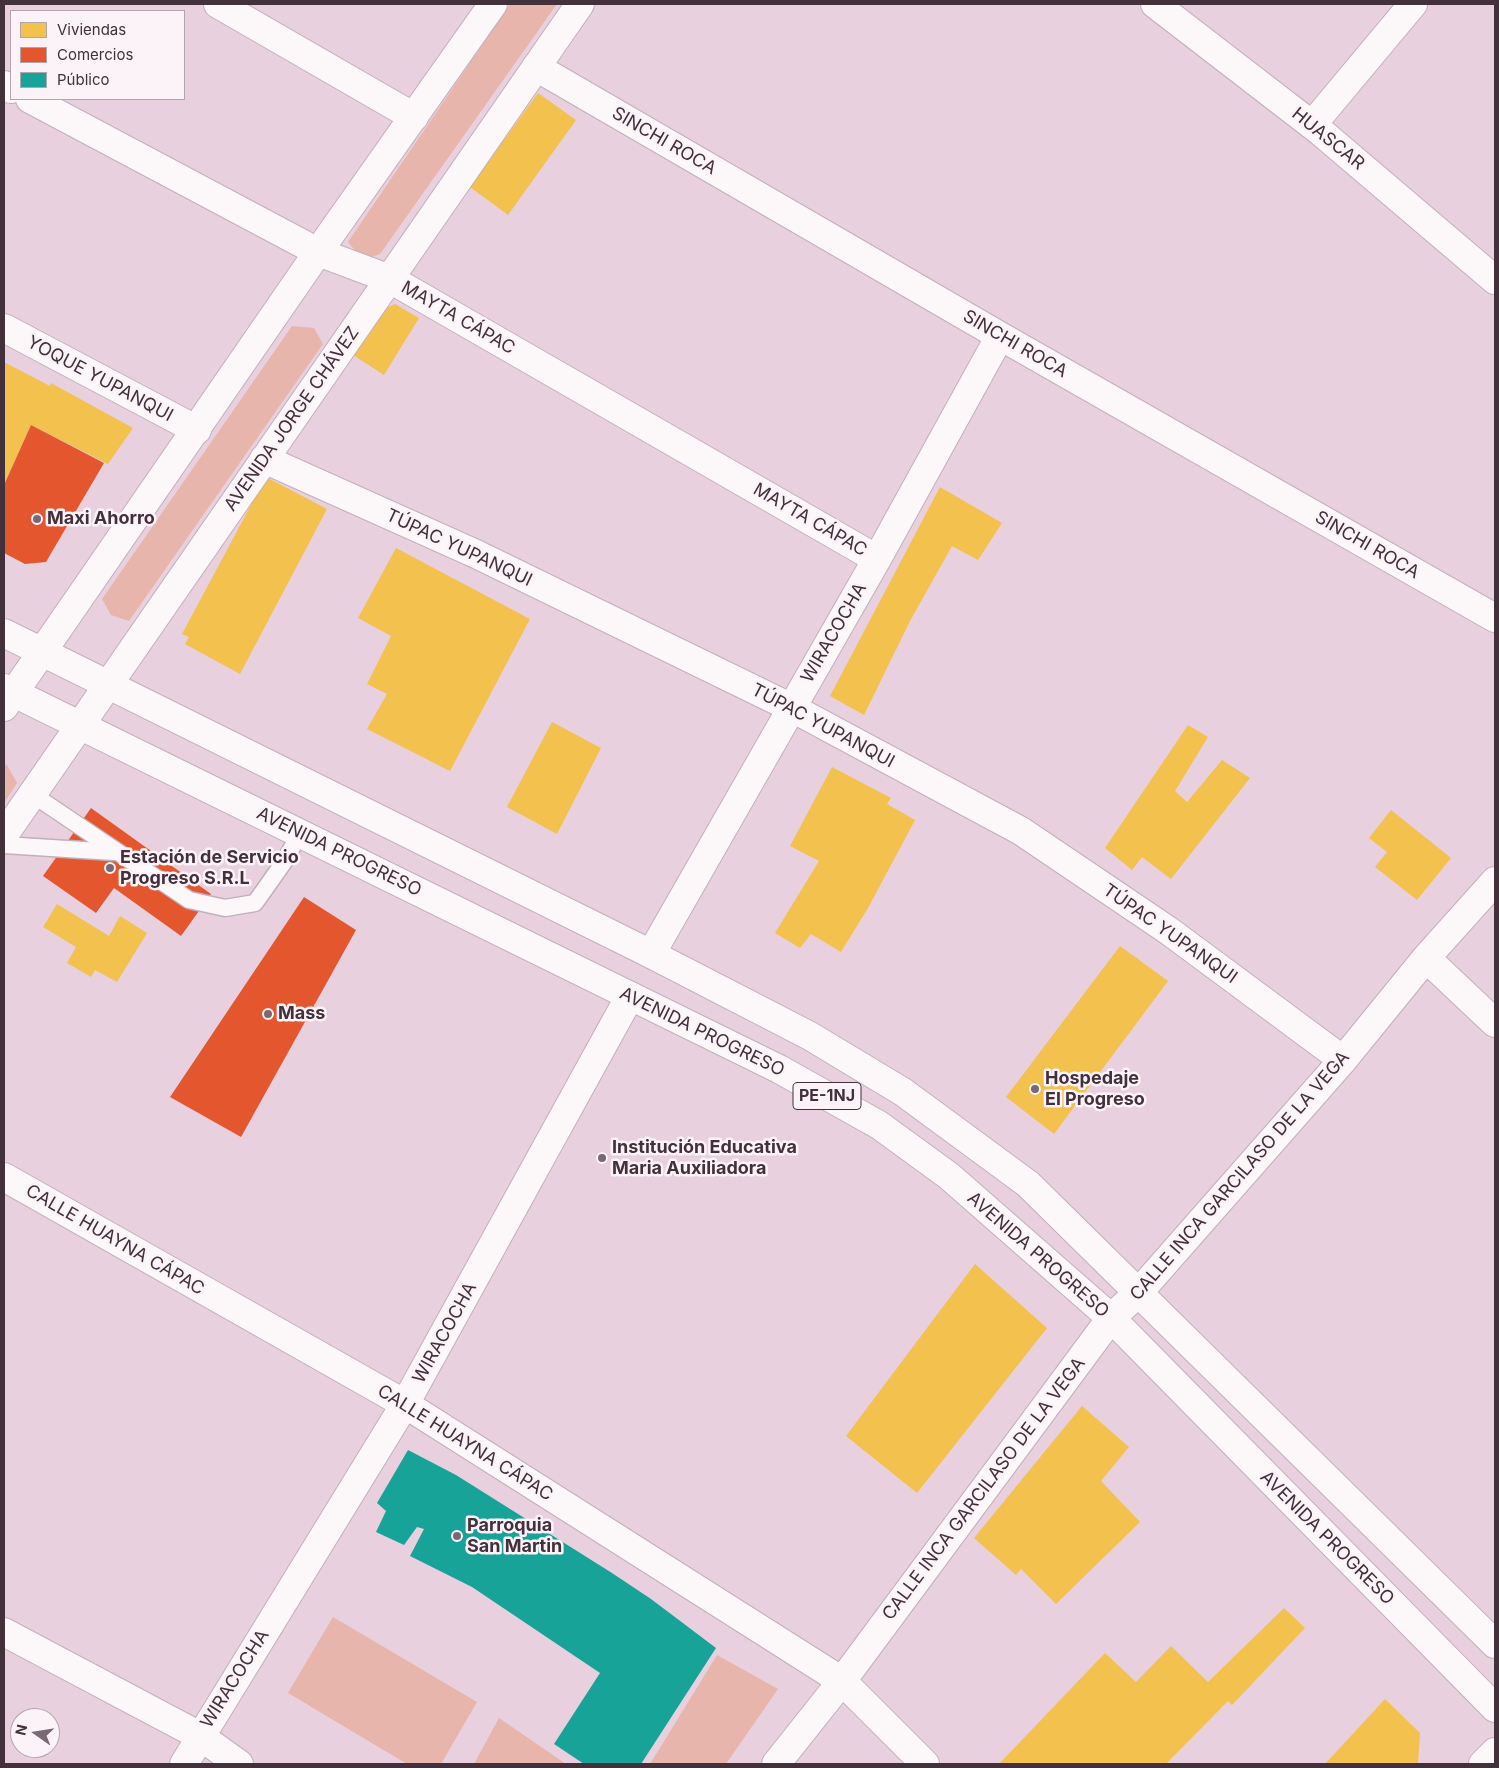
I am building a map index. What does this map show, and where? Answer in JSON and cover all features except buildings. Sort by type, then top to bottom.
[{"type":"street","points":[[218,4],[414,117]]},
{"type":"street","points":[[7,695],[42,652],[318,252],[493,4]]},
{"type":"street","name":"AVENIDA JORGE CHÁVEZ","points":[[4,835],[580,4]]},
{"type":"street","name":"HUASCAR","points":[[1155,4],[1312,125],[1495,280]]},
{"type":"street","points":[[1312,125],[1413,4]]},
{"type":"street","name":"SINCHI ROCA","points":[[536,67],[1000,336],[1495,618]]},
{"type":"street","name":"MAYTA CÁPAC","points":[[32,100],[318,252],[390,278],[877,559]]},
{"type":"street","name":"YOQUE YUPANQUI","points":[[4,328],[197,430]]},
{"type":"street","name":"WIRACOCHA","points":[[651,954],[877,559],[1000,336]]},
{"type":"street","name":"TÚPAC YUPANQUI","points":[[264,459],[476,554],[792,708],[1021,831],[1169,931],[1343,1060]]},
{"type":"street","name":"PE-1NJ","points":[[4,633],[651,954],[810,1036],[903,1092],[1028,1184],[1495,1644]]},
{"type":"street","name":"AVENIDA PROGRESO","points":[[7,695],[80,724],[779,1069],[879,1125],[949,1176],[1111,1318],[1495,1708]]},
{"type":"street","name":"CALLE INCA GARCILASO DE LA VEGA","points":[[776,1764],[842,1681],[1111,1318],[1139,1292],[1343,1060],[1426,958],[1495,881]]},
{"type":"street","points":[[1426,958],[1495,1023]]},
{"type":"street","name":"WIRACOCHA","points":[[184,1764],[405,1404],[630,996]]},
{"type":"street","name":"CALLE HUAYNA CÁPAC","points":[[4,1177],[405,1404],[842,1681],[925,1764]]},
{"type":"street","points":[[4,1632],[200,1736],[239,1764]]},
{"type":"street","points":[[1483,1764],[1495,1752]]},
{"type":"lane","points":[[32,794],[114,852],[189,900],[225,908],[255,903],[284,862],[300,833]]},
{"type":"lane","points":[[4,845],[114,852]]},
{"type":"shaded area","points":[[510,4],[557,4],[380,254],[363,260],[348,242]]},
{"type":"shaded area","points":[[292,326],[314,328],[323,344],[129,621],[111,615],[102,599]]},
{"type":"shaded area","points":[[4,764],[7,765],[17,783],[4,803]]},
{"type":"shaded area","points":[[333,1617],[477,1702],[441,1764],[407,1764],[288,1693]]},
{"type":"shaded area","points":[[717,1655],[778,1689],[726,1764],[650,1764]]},
{"type":"shaded area","points":[[499,1718],[566,1764],[474,1764]]},
{"type":"place","name":"Maxi Ahorro","points":[[37,519]]},
{"type":"place","name":"Estación de Servicio Progreso S.R.L","points":[[110,868]]},
{"type":"place","name":"Mass","points":[[268,1014]]},
{"type":"place","name":"Hospedaje El Progreso","points":[[1035,1089]]},
{"type":"place","name":"Institución Educativa Maria Auxiliadora","points":[[602,1158]]},
{"type":"place","name":"Parroquia San Martin","points":[[457,1536]]}]
